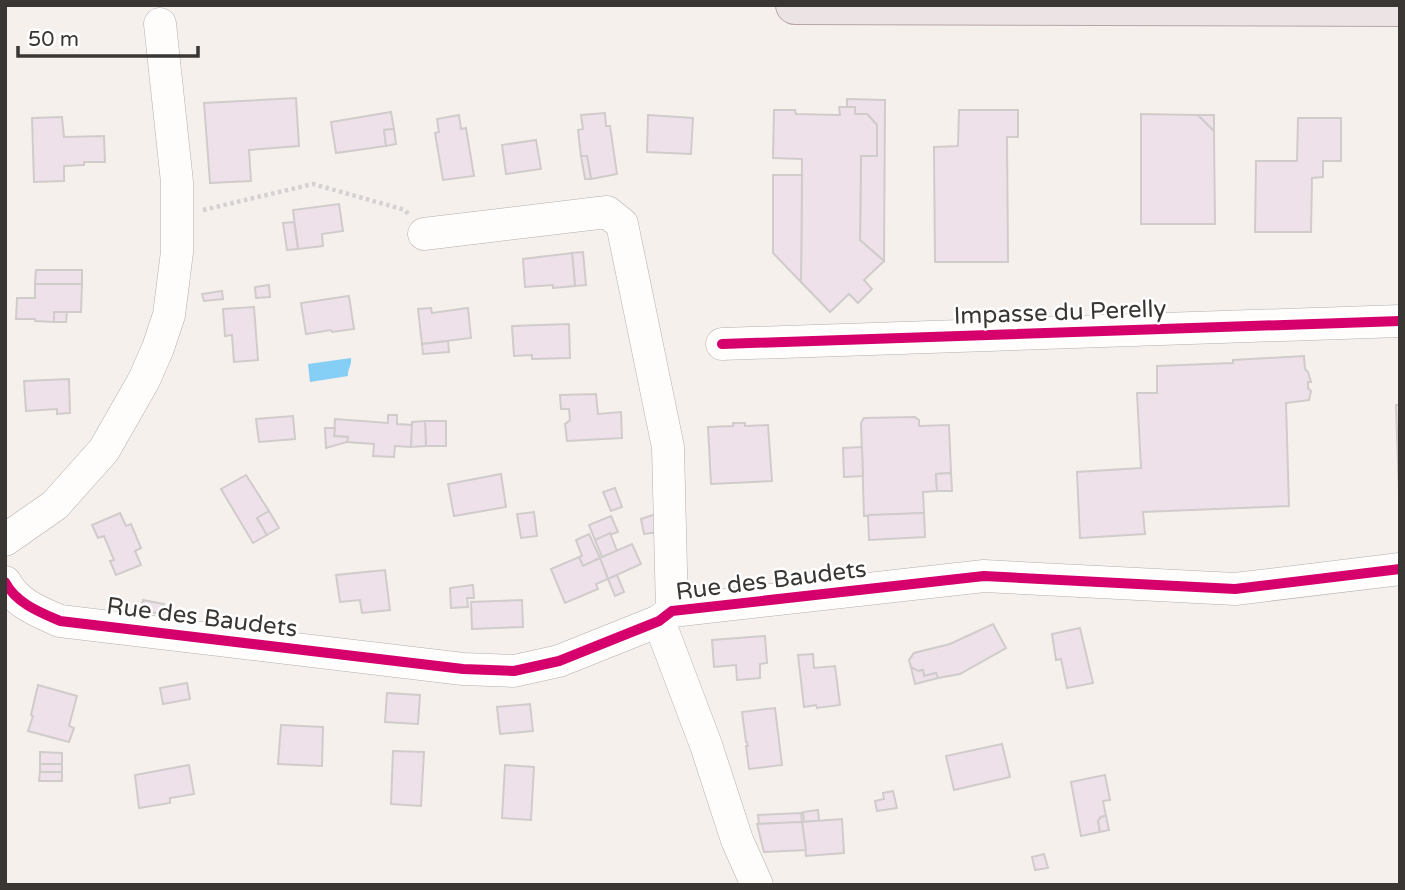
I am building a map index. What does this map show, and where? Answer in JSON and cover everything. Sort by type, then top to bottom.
[{"type":"main road","points":[[795,5],[1400,7]]},
{"type":"street","points":[[5,540],[55,505],[104,450],[144,380],[169,315],[177,252],[177,182],[160,24]]},
{"type":"street","points":[[424,234],[607,212],[622,224],[668,447],[666,616],[737,840],[757,885]]},
{"type":"street","name":"Impasse du Perelly","points":[[722,344],[1400,321]]},
{"type":"street","name":"Rue des Baudets","points":[[5,582],[10,591],[33,609],[60,621],[477,671],[514,671],[559,661],[666,616],[984,576],[1235,589],[1400,569]]},
{"type":"path","points":[[178,216],[313,184],[405,210],[424,234]]},
{"type":"water","points":[[351,358],[348,376],[310,382],[308,364]]},
{"type":"building","points":[[296,98],[299,146],[249,150],[251,181],[210,183],[204,103]]},
{"type":"building","points":[[847,99],[885,100],[884,261],[860,240],[861,156],[877,156],[877,125],[867,114],[855,114],[855,107],[847,107]]},
{"type":"building","points":[[839,107],[855,107],[855,114],[867,114],[877,125],[877,156],[861,156],[860,240],[884,261],[864,280],[872,289],[858,303],[849,294],[830,312],[801,282],[802,159],[773,158],[774,110],[795,110],[796,114],[840,115]]},
{"type":"building","points":[[959,110],[1018,110],[1018,137],[1007,137],[1008,262],[935,262],[934,147],[958,146]]},
{"type":"building","points":[[391,112],[394,129],[384,130],[386,146],[336,153],[331,122]]},
{"type":"building","points":[[605,113],[606,126],[610,126],[617,174],[591,179],[587,156],[581,156],[578,130],[583,129],[581,115]]},
{"type":"building","points":[[1141,114],[1198,115],[1214,131],[1215,224],[1141,224]]},
{"type":"building","points":[[459,115],[461,129],[466,128],[474,176],[443,180],[435,133],[439,132],[437,119]]},
{"type":"building","points":[[648,115],[693,118],[691,154],[647,152]]},
{"type":"building","points":[[1198,115],[1214,115],[1214,131]]},
{"type":"building","points":[[62,117],[64,137],[104,136],[105,162],[64,166],[64,181],[34,182],[32,118]]},
{"type":"building","points":[[1298,118],[1341,118],[1341,161],[1323,161],[1323,177],[1312,178],[1311,232],[1255,232],[1256,161],[1297,161]]},
{"type":"building","points":[[394,129],[396,144],[386,146],[384,130]]},
{"type":"building","points":[[536,140],[541,169],[506,174],[502,145]]},
{"type":"building","points":[[581,156],[587,156],[591,179],[585,179]]},
{"type":"building","points":[[773,175],[802,175],[801,282],[773,253]]},
{"type":"building","points":[[339,204],[343,231],[322,234],[323,246],[298,249],[293,210]]},
{"type":"building","points":[[294,222],[298,249],[287,250],[283,223]]},
{"type":"building","points":[[583,252],[586,285],[575,286],[572,253]]},
{"type":"building","points":[[572,253],[575,286],[525,287],[523,259]]},
{"type":"building","points":[[36,270],[82,270],[82,284],[35,284]]},
{"type":"building","points":[[35,284],[82,284],[81,312],[54,312],[54,322],[16,319],[17,298],[35,298]]},
{"type":"building","points":[[269,285],[270,297],[256,298],[255,287]]},
{"type":"building","points":[[222,291],[223,299],[204,301],[202,294]]},
{"type":"building","points":[[349,296],[354,329],[306,334],[301,303]]},
{"type":"building","points":[[254,307],[258,360],[234,362],[232,335],[225,336],[223,309]]},
{"type":"building","points":[[431,308],[432,313],[468,308],[471,338],[422,344],[418,309]]},
{"type":"building","points":[[54,312],[67,312],[66,322],[54,322]]},
{"type":"building","points":[[569,324],[570,358],[532,359],[532,355],[514,356],[512,326]]},
{"type":"building","points":[[448,341],[449,352],[423,354],[422,344]]},
{"type":"building","points":[[1304,356],[1305,369],[1311,382],[1308,382],[1311,391],[1309,400],[1286,403],[1289,506],[1143,512],[1145,534],[1080,538],[1077,472],[1141,468],[1137,393],[1157,393],[1157,366],[1233,363],[1233,360]]},
{"type":"building","points":[[69,379],[70,413],[57,414],[57,409],[26,411],[24,381]]},
{"type":"building","points":[[596,394],[598,414],[621,412],[622,438],[567,441],[565,424],[570,420],[569,409],[561,409],[560,395]]},
{"type":"building","points":[[1396,405],[1400,405],[1400,492],[1399,492]]},
{"type":"building","points":[[388,415],[397,415],[397,424],[413,425],[411,447],[395,446],[394,457],[373,456],[374,444],[347,442],[348,437],[334,436],[335,419],[388,423]]},
{"type":"building","points":[[293,416],[295,439],[259,442],[256,419]]},
{"type":"building","points":[[915,417],[919,420],[919,426],[949,425],[951,473],[936,474],[937,491],[923,492],[924,513],[864,516],[861,423],[864,418]]},
{"type":"building","points":[[425,421],[446,421],[446,446],[426,446]]},
{"type":"building","points":[[425,421],[426,446],[411,447],[412,422]]},
{"type":"building","points":[[733,423],[745,423],[745,426],[768,425],[772,481],[711,484],[708,427],[733,426]]},
{"type":"building","points":[[325,428],[335,428],[334,436],[348,437],[347,442],[326,448]]},
{"type":"building","points":[[862,447],[863,476],[844,477],[843,448]]},
{"type":"building","points":[[951,473],[952,491],[937,491],[936,474]]},
{"type":"building","points":[[501,474],[506,507],[454,516],[448,484]]},
{"type":"building","points":[[246,475],[269,511],[257,518],[267,535],[253,543],[221,489]]},
{"type":"building","points":[[615,488],[622,507],[611,511],[603,492]]},
{"type":"building","points":[[269,511],[279,528],[267,535],[257,518]]},
{"type":"building","points":[[534,512],[537,536],[521,538],[517,514]]},
{"type":"building","points":[[120,513],[126,526],[131,524],[141,548],[135,551],[141,565],[116,575],[110,561],[114,560],[104,536],[98,538],[92,525]]},
{"type":"building","points":[[659,513],[659,532],[644,534],[641,519]]},
{"type":"building","points":[[924,513],[925,537],[869,540],[868,515]]},
{"type":"building","points":[[611,516],[618,532],[595,540],[589,525]]},
{"type":"building","points":[[610,533],[617,551],[602,557],[595,540]]},
{"type":"building","points":[[589,534],[600,558],[583,566],[576,540]]},
{"type":"building","points":[[632,544],[641,564],[608,579],[600,558]]},
{"type":"building","points":[[579,557],[583,566],[600,558],[608,579],[596,584],[598,589],[565,603],[551,569]]},
{"type":"building","points":[[385,570],[390,610],[362,613],[360,600],[340,602],[336,575]]},
{"type":"building","points":[[617,575],[624,592],[615,596],[608,579]]},
{"type":"building","points":[[473,585],[474,598],[467,598],[468,607],[451,608],[450,588]]},
{"type":"building","points":[[143,600],[164,604],[163,614],[141,611]]},
{"type":"building","points":[[522,600],[523,627],[472,629],[471,602]]},
{"type":"building","points":[[993,624],[1006,648],[960,674],[938,678],[936,673],[924,676],[923,670],[918,671],[911,667],[909,660],[914,653],[950,644]]},
{"type":"building","points":[[1080,628],[1093,683],[1067,688],[1061,659],[1056,660],[1052,634]]},
{"type":"building","points":[[765,636],[767,663],[760,664],[760,678],[737,680],[736,665],[714,667],[712,640]]},
{"type":"building","points":[[813,654],[814,668],[835,666],[840,705],[804,707],[798,655]]},
{"type":"building","points":[[911,667],[918,671],[923,670],[924,676],[936,673],[938,678],[915,684]]},
{"type":"building","points":[[187,683],[190,699],[163,704],[160,688]]},
{"type":"building","points":[[38,685],[77,696],[69,726],[74,728],[69,742],[28,731]]},
{"type":"building","points":[[387,693],[420,695],[418,724],[385,722]]},
{"type":"building","points":[[530,704],[533,731],[500,734],[497,707]]},
{"type":"building","points":[[775,708],[782,765],[749,769],[742,712]]},
{"type":"building","points":[[281,725],[323,727],[322,766],[278,764]]},
{"type":"building","points":[[1002,744],[1010,777],[954,790],[946,756]]},
{"type":"building","points":[[393,751],[424,752],[421,806],[391,804]]},
{"type":"building","points":[[40,752],[62,753],[62,764],[40,764]]},
{"type":"building","points":[[40,764],[62,764],[62,772],[40,772]]},
{"type":"building","points":[[189,765],[194,794],[170,798],[170,803],[139,808],[135,775]]},
{"type":"building","points":[[505,765],[534,767],[531,820],[502,818]]},
{"type":"building","points":[[40,772],[62,772],[62,781],[39,781]]},
{"type":"building","points":[[1105,775],[1110,800],[1103,801],[1106,816],[1098,821],[1100,832],[1081,836],[1071,782]]},
{"type":"building","points":[[893,791],[897,808],[877,811],[875,801],[884,799],[883,793]]},
{"type":"building","points":[[818,810],[819,821],[804,822],[803,812]]},
{"type":"building","points":[[801,813],[802,822],[759,824],[758,815]]},
{"type":"building","points":[[1106,816],[1109,830],[1100,832],[1098,821]]},
{"type":"building","points":[[842,819],[844,853],[806,856],[802,822]]},
{"type":"building","points":[[802,822],[806,850],[764,852],[757,824]]},
{"type":"building","points":[[1044,854],[1048,868],[1035,870],[1032,857]]},
{"type":"cycle path","points":[[722,344],[1400,321]]},
{"type":"cycle path","points":[[5,582],[22,601],[60,621],[463,669],[514,671],[559,661],[659,621],[672,611],[984,576],[1235,589],[1400,569]]}]
